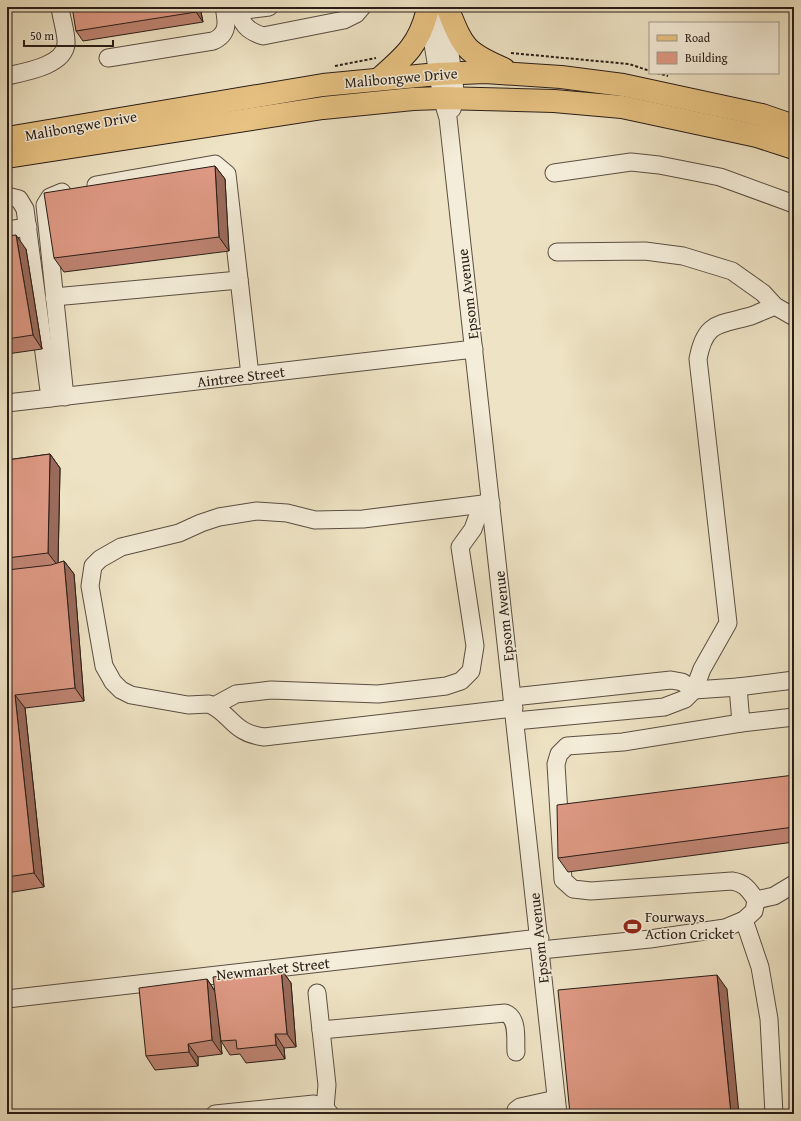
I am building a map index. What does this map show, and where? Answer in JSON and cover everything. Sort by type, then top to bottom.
[{"type":"main road","points":[[379,79],[411,51],[436,8],[469,50],[480,58],[514,74]]},
{"type":"main road","name":"Malibongwe Drive","points":[[7,138],[323,85],[445,73],[514,74],[561,77],[623,85],[762,115],[794,126]]},
{"type":"main road","name":"Malibongwe Drive","points":[[7,157],[323,108],[413,98],[448,105],[554,101],[622,107],[757,136],[794,148]]},
{"type":"street","points":[[7,76],[31,71],[51,64],[60,55],[66,44],[60,7]]},
{"type":"street","points":[[233,8],[269,7]]},
{"type":"street","points":[[233,8],[242,23],[252,33],[262,36],[344,20],[356,14],[362,7]]},
{"type":"street","points":[[108,58],[214,41],[221,37],[226,30],[227,19],[233,8]]},
{"type":"street","name":"Epsom Avenue","points":[[436,8],[430,36],[445,73],[474,349],[486,504],[514,709],[557,1106]]},
{"type":"street","points":[[554,173],[632,162],[659,165],[720,177],[794,204]]},
{"type":"street","points":[[57,398],[54,297],[45,205],[50,197],[58,192],[215,164],[227,174],[250,376]]},
{"type":"street","points":[[7,196],[19,199],[25,209],[57,398]]},
{"type":"street","points":[[7,230],[28,227]]},
{"type":"street","points":[[557,252],[645,251],[682,256],[732,271],[763,293],[774,306],[794,317]]},
{"type":"street","points":[[54,297],[239,280]]},
{"type":"street","points":[[514,709],[664,707],[685,699],[694,690],[702,669],[728,623],[698,359],[700,347],[703,338],[710,330],[720,323],[752,315],[774,306]]},
{"type":"street","name":"Aintree Street","points":[[7,403],[474,349]]},
{"type":"street","points":[[486,504],[363,519],[315,520],[287,513],[257,511],[219,517],[201,522],[179,533],[121,547],[100,559],[93,566],[90,586],[104,666],[113,682],[121,690],[131,695],[188,705],[209,704],[214,706],[243,732],[264,737],[514,709],[671,680],[682,682],[694,690],[738,688],[794,680]]},
{"type":"street","points":[[214,706],[236,694],[271,690],[378,694],[446,686],[461,681],[472,671],[475,646],[460,547],[473,529],[486,504]]},
{"type":"street","points":[[738,688],[741,723]]},
{"type":"street","points":[[774,1114],[769,1019],[760,967],[744,920],[754,911],[756,900],[746,886],[740,882],[732,881],[591,891],[574,890],[563,880],[556,764],[559,754],[567,746],[623,742],[741,723],[794,717]]},
{"type":"street","points":[[756,900],[774,896],[794,884]]},
{"type":"street","name":"Newmarket Street","points":[[7,999],[540,944],[650,939],[725,928],[744,920]]},
{"type":"street","points":[[215,1114],[314,1104],[328,1111],[327,1085],[317,993]]},
{"type":"street","points":[[321,1030],[505,1013],[509,1014],[514,1021],[516,1052]]},
{"type":"street","points":[[515,1114],[516,1110],[520,1106],[557,1106]]},
{"type":"path","points":[[507,53],[629,64],[649,71]]},
{"type":"building","points":[[72,7],[195,7],[196,12],[76,31]]},
{"type":"building","points":[[215,166],[219,237],[54,258],[44,193]]},
{"type":"building","points":[[16,235],[33,335],[7,339],[7,236]]},
{"type":"building","points":[[50,454],[48,553],[7,558],[7,460]]},
{"type":"building","points":[[64,561],[75,688],[15,695],[34,873],[7,877],[7,570],[51,565]]},
{"type":"building","points":[[794,775],[794,827],[558,858],[557,805]]},
{"type":"building","points":[[281,969],[287,1034],[275,1034],[276,1045],[237,1049],[236,1040],[221,1041],[213,977]]},
{"type":"building","points":[[717,975],[731,1114],[570,1114],[558,990]]},
{"type":"building","points":[[207,979],[212,1040],[188,1044],[189,1052],[146,1056],[139,988]]},
{"type":"place","name":"Fourways Action Cricket","points":[[632,926]]}]
